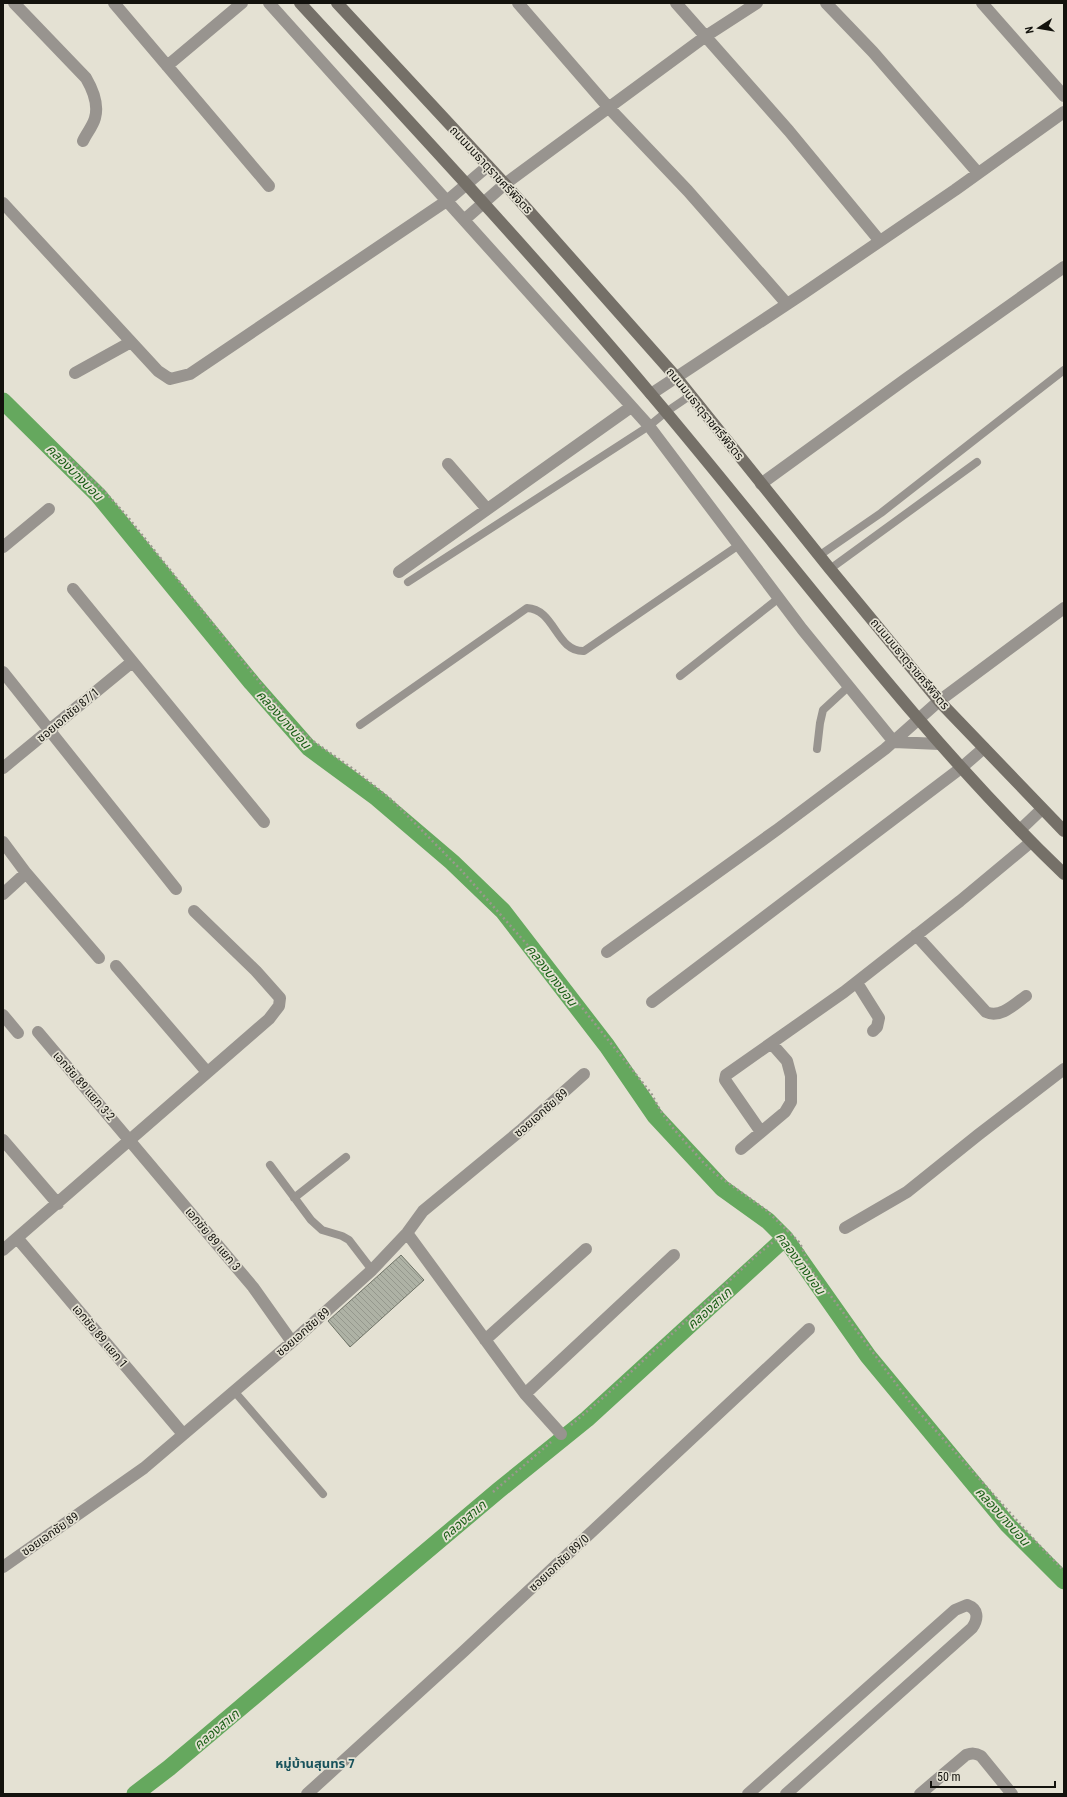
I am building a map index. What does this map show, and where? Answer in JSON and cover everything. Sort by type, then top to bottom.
[{"type":"street","points":[[14,3],[86,78],[94,90],[96,101],[96,118],[83,141]]},
{"type":"street","points":[[114,3],[269,186]]},
{"type":"street","points":[[167,66],[242,3]]},
{"type":"street","points":[[268,3],[448,200],[464,220],[649,426],[848,687],[894,742],[940,744]]},
{"type":"street","points":[[300,3],[467,184],[651,394],[961,768],[1031,842],[1064,874]]},
{"type":"street","name":"ถนนมนธาตุราชศรีพิจิตร","points":[[337,3],[505,184],[676,377],[761,484],[939,701],[1064,831]]},
{"type":"street","points":[[518,3],[609,108],[688,191],[787,304]]},
{"type":"street","points":[[676,3],[789,131],[879,240]]},
{"type":"street","points":[[464,220],[505,184],[706,36],[757,3]]},
{"type":"street","points":[[826,3],[873,52],[978,173]]},
{"type":"street","points":[[982,3],[1064,96]]},
{"type":"street","points":[[651,394],[787,304],[1064,112]]},
{"type":"street","points":[[3,203],[158,371],[170,378],[190,374],[448,200],[488,166]]},
{"type":"street","points":[[761,484],[1064,267]]},
{"type":"street","points":[[75,373],[131,342]]},
{"type":"street","points":[[399,572],[631,407]]},
{"type":"street","points":[[448,464],[487,509]]},
{"type":"street","points":[[3,546],[49,509]]},
{"type":"street","points":[[73,589],[264,822]]},
{"type":"street","points":[[607,952],[778,829],[894,742],[918,718],[939,701],[1064,608]]},
{"type":"street","name":"ซอยเอกชัย 87/1","points":[[3,768],[50,731],[132,662]]},
{"type":"street","points":[[3,672],[176,889]]},
{"type":"street","points":[[652,1002],[961,768],[984,748]]},
{"type":"street","points":[[1020,830],[1042,809]]},
{"type":"street","points":[[3,842],[26,873],[99,958]]},
{"type":"street","points":[[761,1132],[725,1078],[729,1073],[857,983],[1031,842]]},
{"type":"street","points":[[3,894],[26,873]]},
{"type":"street","points":[[3,1250],[18,1239],[269,1019],[279,1006],[281,1000],[256,971],[194,912]]},
{"type":"street","points":[[916,935],[986,1012],[997,1014],[1026,996]]},
{"type":"street","points":[[116,966],[207,1072]]},
{"type":"street","points":[[857,983],[879,1018],[877,1027],[873,1032]]},
{"type":"street","points":[[3,1015],[18,1033]]},
{"type":"street","name":"เอกชัย 89 แยก 3-2","points":[[38,1032],[130,1140]]},
{"type":"street","points":[[741,1149],[785,1112],[791,1102],[791,1076],[787,1061],[772,1044]]},
{"type":"street","points":[[845,1228],[907,1192],[978,1134],[1064,1069]]},
{"type":"street","name":"ซอยเอกชัย 89","points":[[3,1567],[123,1484],[292,1342],[372,1270],[407,1233],[423,1211],[520,1131],[584,1074]]},
{"type":"street","points":[[3,1140],[58,1204]]},
{"type":"street","name":"เอกชัย 89 แยก 3","points":[[130,1140],[253,1287],[292,1342]]},
{"type":"street","points":[[407,1233],[525,1394],[561,1434]]},
{"type":"street","name":"เอกชัย 89 แยก 1","points":[[18,1239],[183,1434]]},
{"type":"street","points":[[485,1340],[586,1249]]},
{"type":"street","points":[[525,1394],[674,1255]]},
{"type":"street","name":"ซอยเอกชัย 89/0","points":[[307,1794],[464,1651],[808,1329]]},
{"type":"street","points":[[748,1794],[956,1610],[967,1605],[972,1607],[976,1612],[977,1617],[972,1628],[786,1794]]},
{"type":"street","points":[[920,1794],[970,1753],[981,1756],[1012,1794]]},
{"type":"lane","points":[[820,555],[881,513],[1064,370]]},
{"type":"lane","points":[[408,582],[649,426],[691,395]]},
{"type":"lane","points":[[830,568],[977,462]]},
{"type":"lane","points":[[360,725],[527,608],[540,612],[553,626],[566,645],[574,650],[584,651],[739,545]]},
{"type":"lane","points":[[680,676],[779,598]]},
{"type":"lane","points":[[817,749],[823,710],[848,687]]},
{"type":"lane","points":[[294,1198],[346,1157]]},
{"type":"lane","points":[[270,1165],[311,1220],[322,1230],[342,1236],[349,1240],[372,1270]]},
{"type":"lane","points":[[234,1391],[323,1494]]},
{"type":"path","points":[[69,458],[105,492],[127,516],[293,724],[313,741],[387,796],[404,811],[461,870],[571,994],[651,1093],[660,1110],[687,1146],[717,1175],[766,1210],[800,1243],[812,1272],[909,1401],[1064,1571]]},
{"type":"path","points":[[493,1492],[604,1397],[757,1255],[788,1230]]},
{"type":"building","points":[[401,1255],[424,1280],[350,1347],[328,1321]]},
{"type":"waterway","name":"คลองบางบอน","points":[[3,401],[98,495],[252,683],[309,748],[377,798],[452,862],[503,911],[607,1046],[655,1116],[722,1188],[768,1221],[785,1238],[868,1356],[1008,1525],[1064,1581]]},
{"type":"waterway","name":"คลองสาเก","points":[[135,1794],[169,1768],[499,1490],[587,1419],[785,1238]]},
{"type":"district","name":"หมู่บ้านสุนทร 7","points":[[315,1763]]}]
